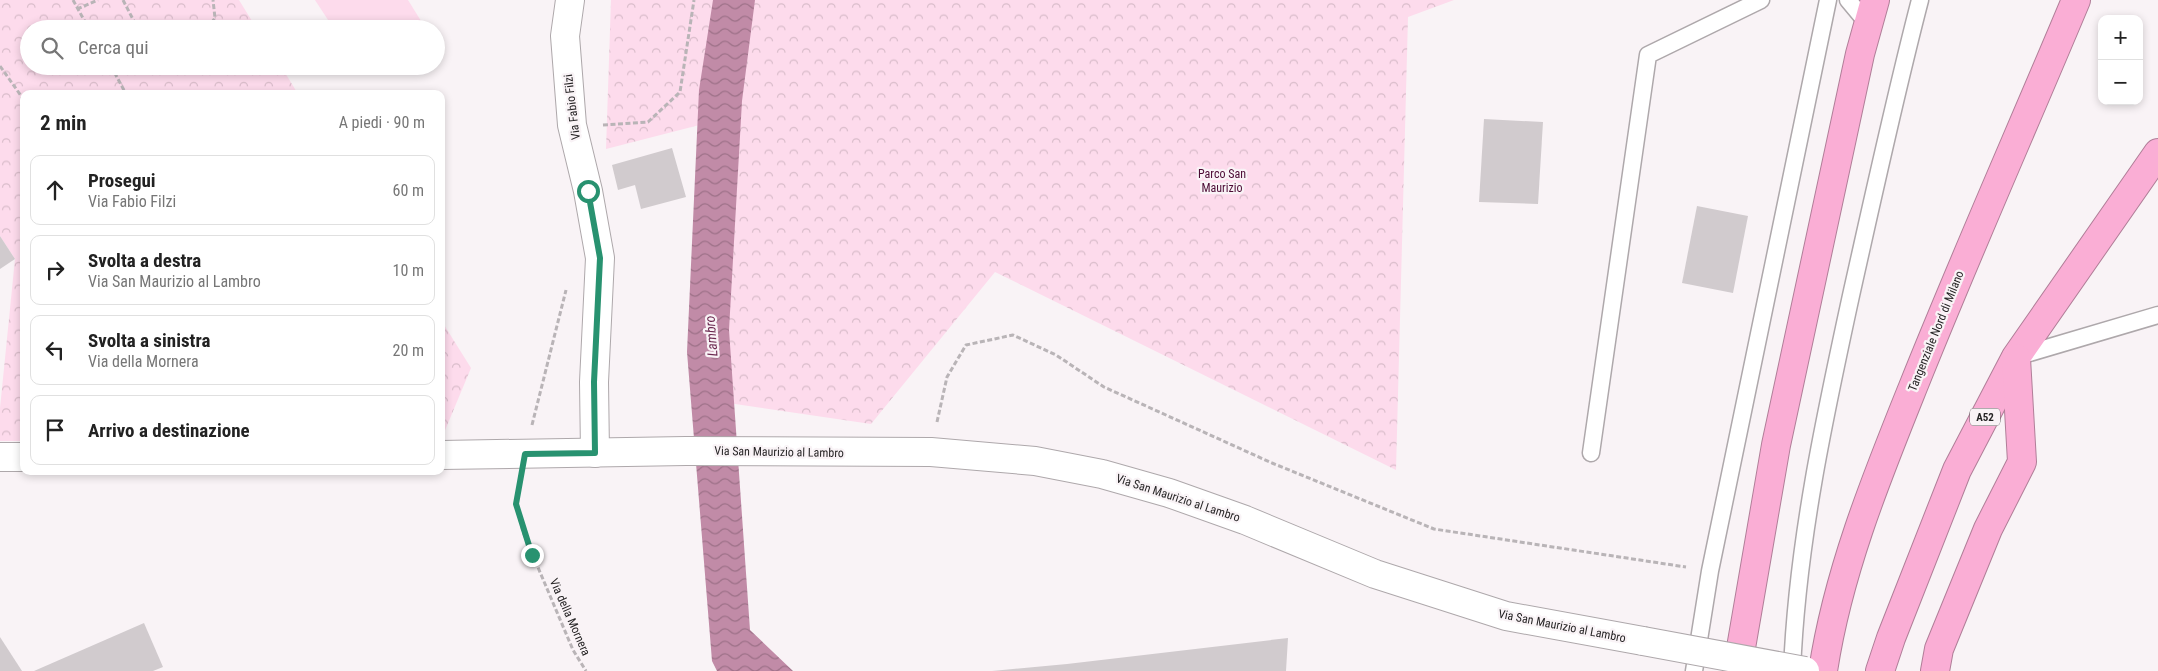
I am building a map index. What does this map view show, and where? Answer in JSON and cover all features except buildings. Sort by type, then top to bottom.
[{"type":"highway","name":"Tangenziale Nord di Milano","points":[[1823,671],[1828,637],[1875,480],[1949,295],[2076,0]]},
{"type":"highway","points":[[1737,671],[1778,435],[1858,63],[1872,12]]},
{"type":"highway","name":"A52","points":[[1880,671],[1891,638],[1957,470],[2016,357],[2158,153]]},
{"type":"highway","points":[[1935,671],[1940,649],[1988,529],[2022,462],[2016,357]]},
{"type":"main road","name":"Via Fabio Filzi","points":[[570,0],[565,36],[572,125],[588,191],[600,258],[594,382],[595,453]]},
{"type":"main road","name":"Via San Maurizio al Lambro","points":[[445,455],[686,451],[931,452],[1035,462],[1102,474],[1169,493],[1245,520],[1374,574],[1506,616],[1805,671]]},
{"type":"main road","points":[[0,457],[20,457]]},
{"type":"lane","points":[[1591,453],[1648,55],[1761,0]]},
{"type":"lane","points":[[1694,671],[1710,571],[1828,0]]},
{"type":"lane","points":[[1848,0],[1872,12]]},
{"type":"lane","points":[[1792,671],[1794,628],[1808,521],[1834,374],[1899,79],[1920,0]]},
{"type":"lane","points":[[2016,357],[2158,314]]},
{"type":"path","points":[[72,0],[84,20]]},
{"type":"path","points":[[78,9],[98,0]]},
{"type":"path","points":[[123,0],[133,20]]},
{"type":"path","points":[[213,0],[215,18],[214,20]]},
{"type":"path","points":[[572,125],[648,122],[680,92],[694,0]]},
{"type":"path","points":[[0,66],[20,94]]},
{"type":"path","points":[[116,75],[124,90]]},
{"type":"path","name":"Via della Mornera","points":[[569,281],[525,454],[516,504],[523,532],[573,650],[586,671]]},
{"type":"path","points":[[931,452],[946,377],[966,344],[1012,335],[1056,355],[1104,387],[1272,463],[1434,529],[1710,571]]},
{"type":"green space","points":[[0,0],[239,0],[251,20],[20,20],[20,75],[286,75],[296,90],[20,90],[20,441],[0,441],[0,408],[15,259],[0,236]]},
{"type":"green space","points":[[315,0],[408,0],[420,20],[328,20]]},
{"type":"green space","name":"Parco San Maurizio","points":[[611,0],[1454,0],[1408,17],[1396,470],[995,272],[871,424],[708,400],[715,121],[606,149]]},
{"type":"green space","points":[[445,326],[471,368],[445,430]]},
{"type":"water","name":"Lambro","points":[[713,0],[755,0],[742,101],[729,330],[750,630],[793,671],[717,671],[712,661],[687,352],[699,90]]},
{"type":"route","points":[[532,555],[523,532],[516,504],[525,454],[595,453],[594,382],[600,258],[588,191]]}]
